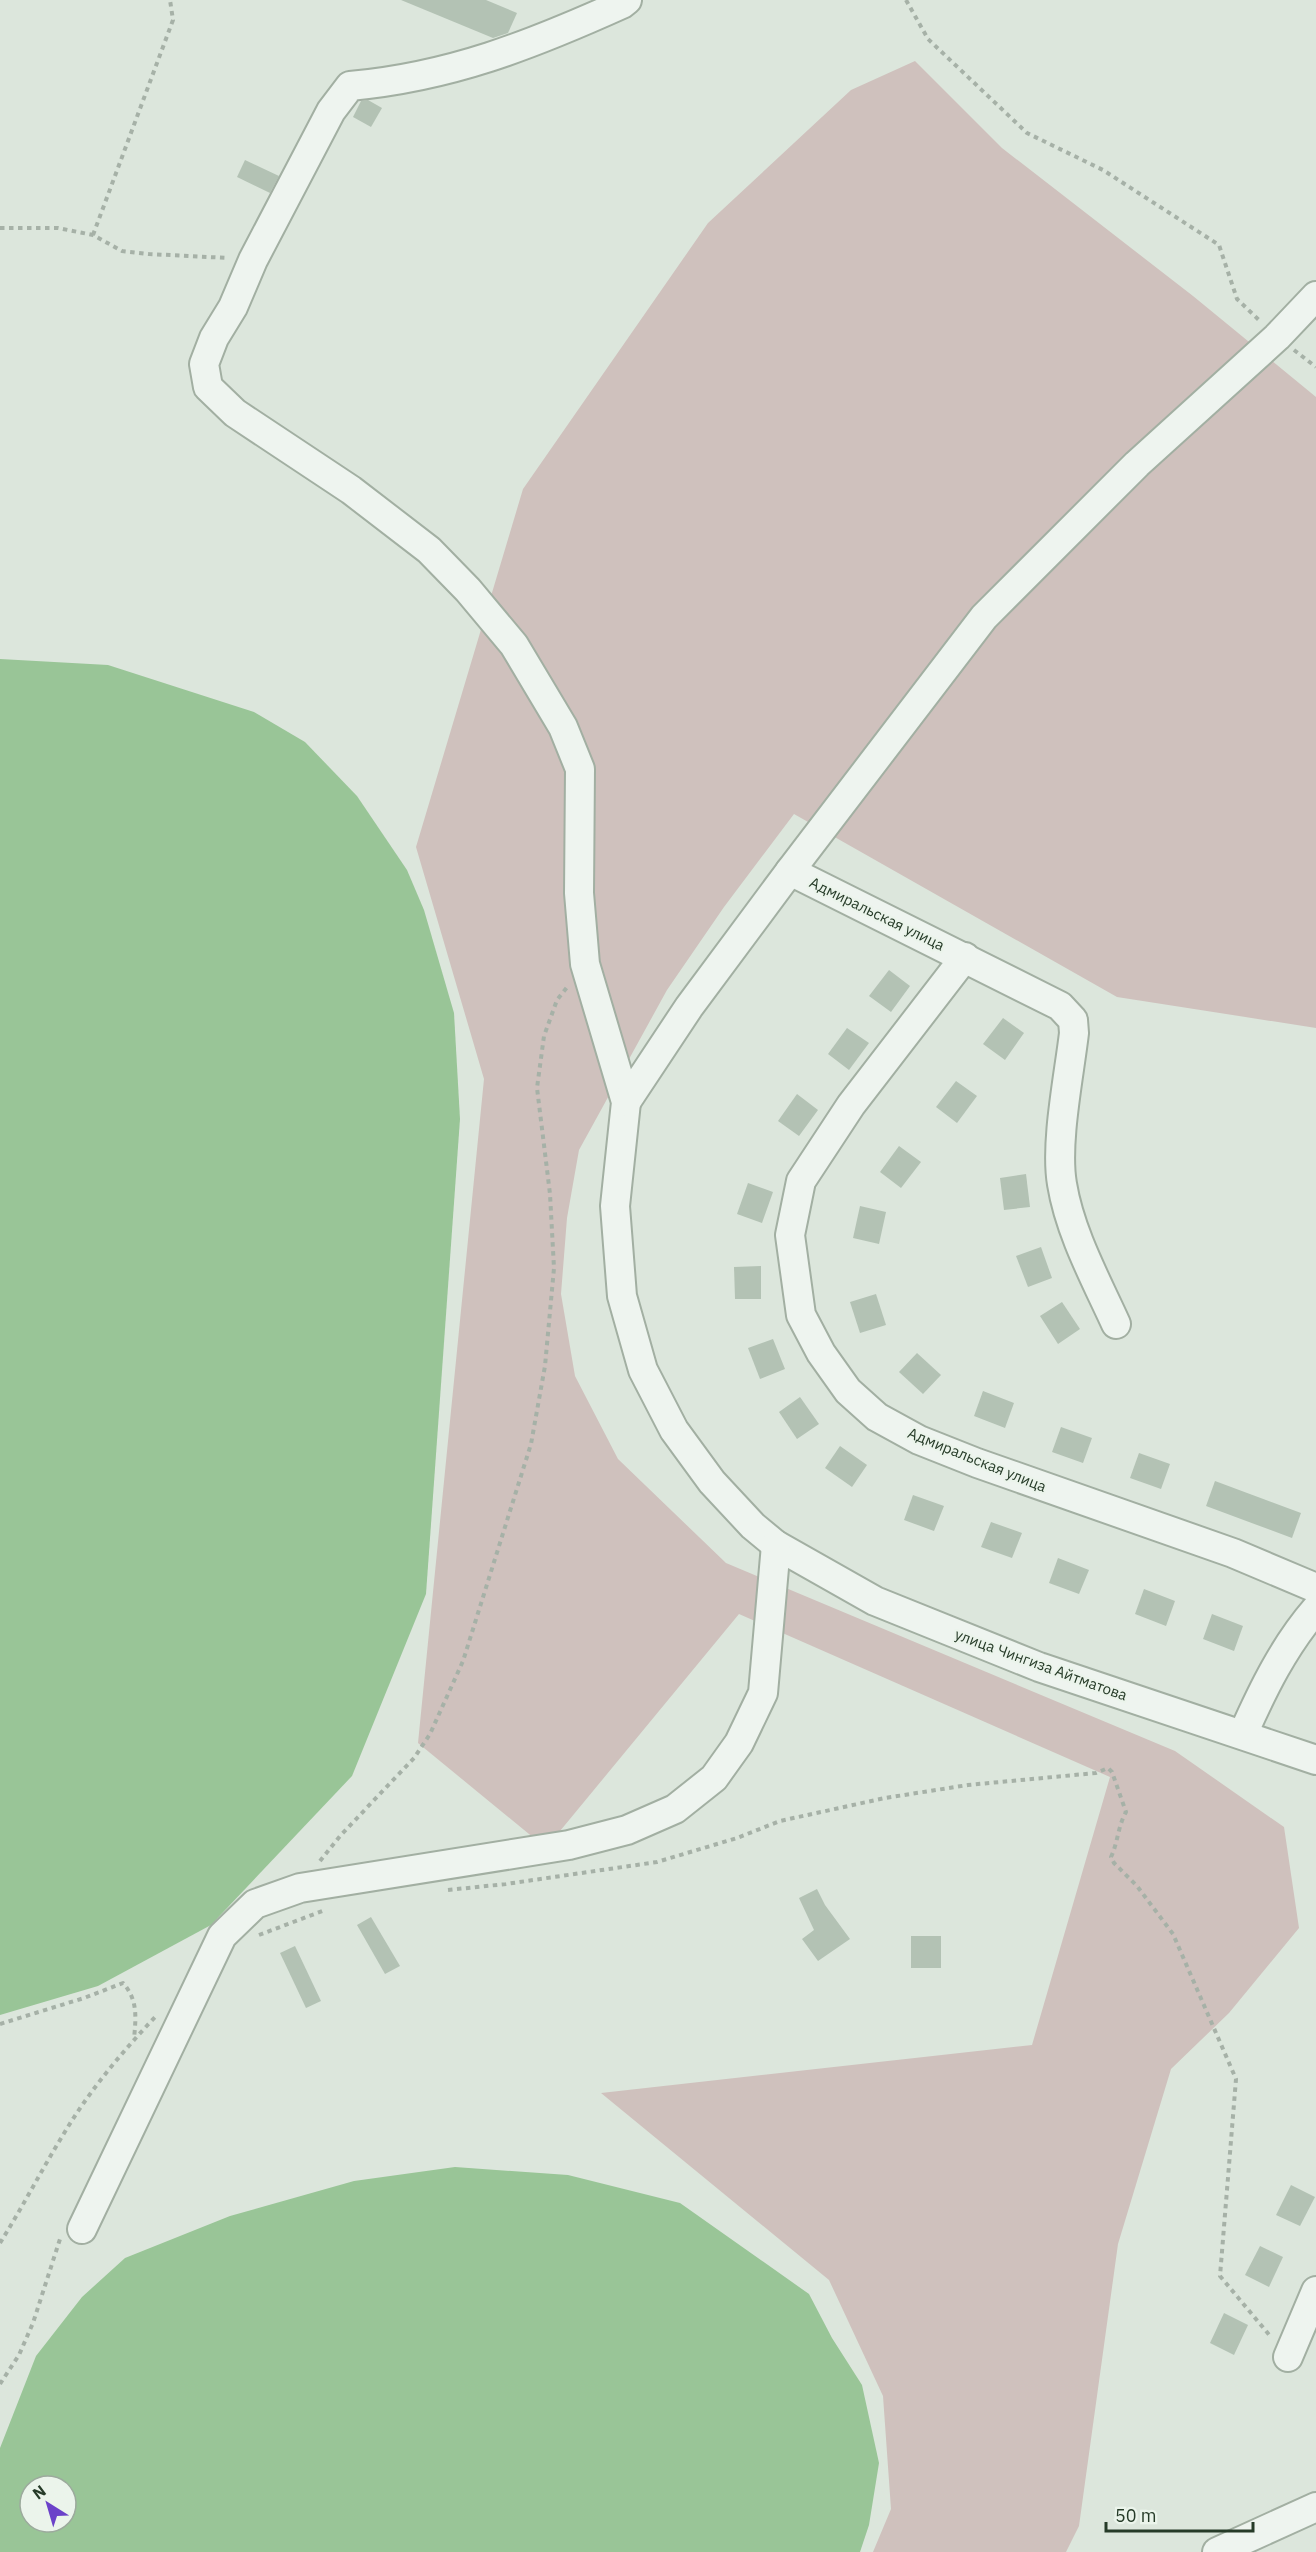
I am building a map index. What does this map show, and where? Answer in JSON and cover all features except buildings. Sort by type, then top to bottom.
[{"type":"street","points":[[626,1102],[585,964],[579,893],[580,769],[563,727],[514,645],[468,590],[429,550],[351,490],[235,413],[208,387],[204,364],[253,260],[331,111],[350,86],[389,82],[471,65],[540,41],[627,0]]},
{"type":"street","points":[[626,1102],[689,1007],[984,617],[1137,464],[1277,337],[1316,296]]},
{"type":"street","name":"Адмиральская улица","points":[[790,871],[1060,1006],[1073,1020],[1074,1034],[1061,1139],[1061,1183],[1076,1233],[1116,1324]]},
{"type":"street","name":"Адмиральская улица","points":[[965,957],[851,1105],[801,1181],[790,1234],[801,1315],[822,1353],[848,1391],[862,1404],[877,1417],[919,1440],[977,1463],[1233,1553],[1316,1588]]},
{"type":"street","name":"улица Чингиза Айтматова","points":[[626,1102],[615,1206],[622,1296],[643,1370],[674,1430],[712,1482],[753,1526],[776,1545],[875,1601],[1040,1667],[1316,1760]]},
{"type":"street","points":[[71,2234],[222,1936],[255,1904],[300,1888],[569,1845],[627,1830],[675,1809],[714,1778],[739,1743],[763,1693],[776,1545]]},
{"type":"street","points":[[1243,1734],[1263,1688],[1298,1630],[1316,1609]]},
{"type":"street","points":[[1288,2357],[1316,2291]]},
{"type":"street","points":[[1217,2552],[1316,2507]]},
{"type":"path","points":[[93,235],[174,20],[170,0]]},
{"type":"path","points":[[906,0],[928,39],[1027,133],[1103,170],[1220,245],[1236,299],[1277,337],[1316,368]]},
{"type":"path","points":[[0,228],[58,228],[93,235],[122,251],[253,260]]},
{"type":"path","points":[[300,1888],[340,1836],[414,1758],[430,1734],[463,1661],[531,1444],[545,1366],[554,1268],[550,1194],[537,1088],[540,1059],[544,1036],[557,1000],[585,964]]},
{"type":"path","points":[[444,1890],[506,1884],[657,1862],[737,1838],[780,1821],[858,1804],[968,1785],[1096,1773],[1108,1768],[1112,1772],[1126,1812],[1121,1821],[1117,1845],[1111,1857],[1137,1886],[1173,1934],[1236,2079],[1220,2276],[1288,2357]]},
{"type":"path","points":[[254,1939],[261,1934],[333,1907]]},
{"type":"path","points":[[261,1934],[267,1926]]},
{"type":"path","points":[[0,2024],[84,1998],[106,1987],[123,1983],[132,1994],[136,2014],[134,2040]]},
{"type":"path","points":[[0,2243],[63,2134],[107,2070],[158,2015]]},
{"type":"path","points":[[0,2384],[19,2355],[71,2234]]},
{"type":"shaded area","points":[[915,61],[1002,148],[1193,296],[1316,397],[1316,1028],[1117,997],[794,814],[724,907],[667,990],[579,1150],[567,1218],[561,1294],[575,1376],[618,1459],[726,1563],[1175,1751],[1284,1827],[1299,1928],[1229,2013],[1171,2069],[1118,2244],[1079,2526],[1066,2552],[873,2552],[891,2509],[883,2396],[829,2280],[601,2093],[1032,2045],[1110,1777],[739,1614],[546,1848],[418,1743],[484,1079],[416,847],[523,489],[708,223],[851,90]]},
{"type":"shaded area","points":[[0,659],[108,665],[254,712],[305,742],[357,796],[407,870],[424,910],[454,1013],[460,1119],[426,1594],[352,1776],[211,1925],[98,1986],[0,2015]]},
{"type":"shaded area","points":[[455,2167],[568,2175],[680,2203],[809,2294],[832,2338],[862,2385],[879,2463],[869,2525],[860,2552],[0,2552],[0,2448],[36,2356],[82,2297],[125,2258],[230,2216],[354,2181]]}]
